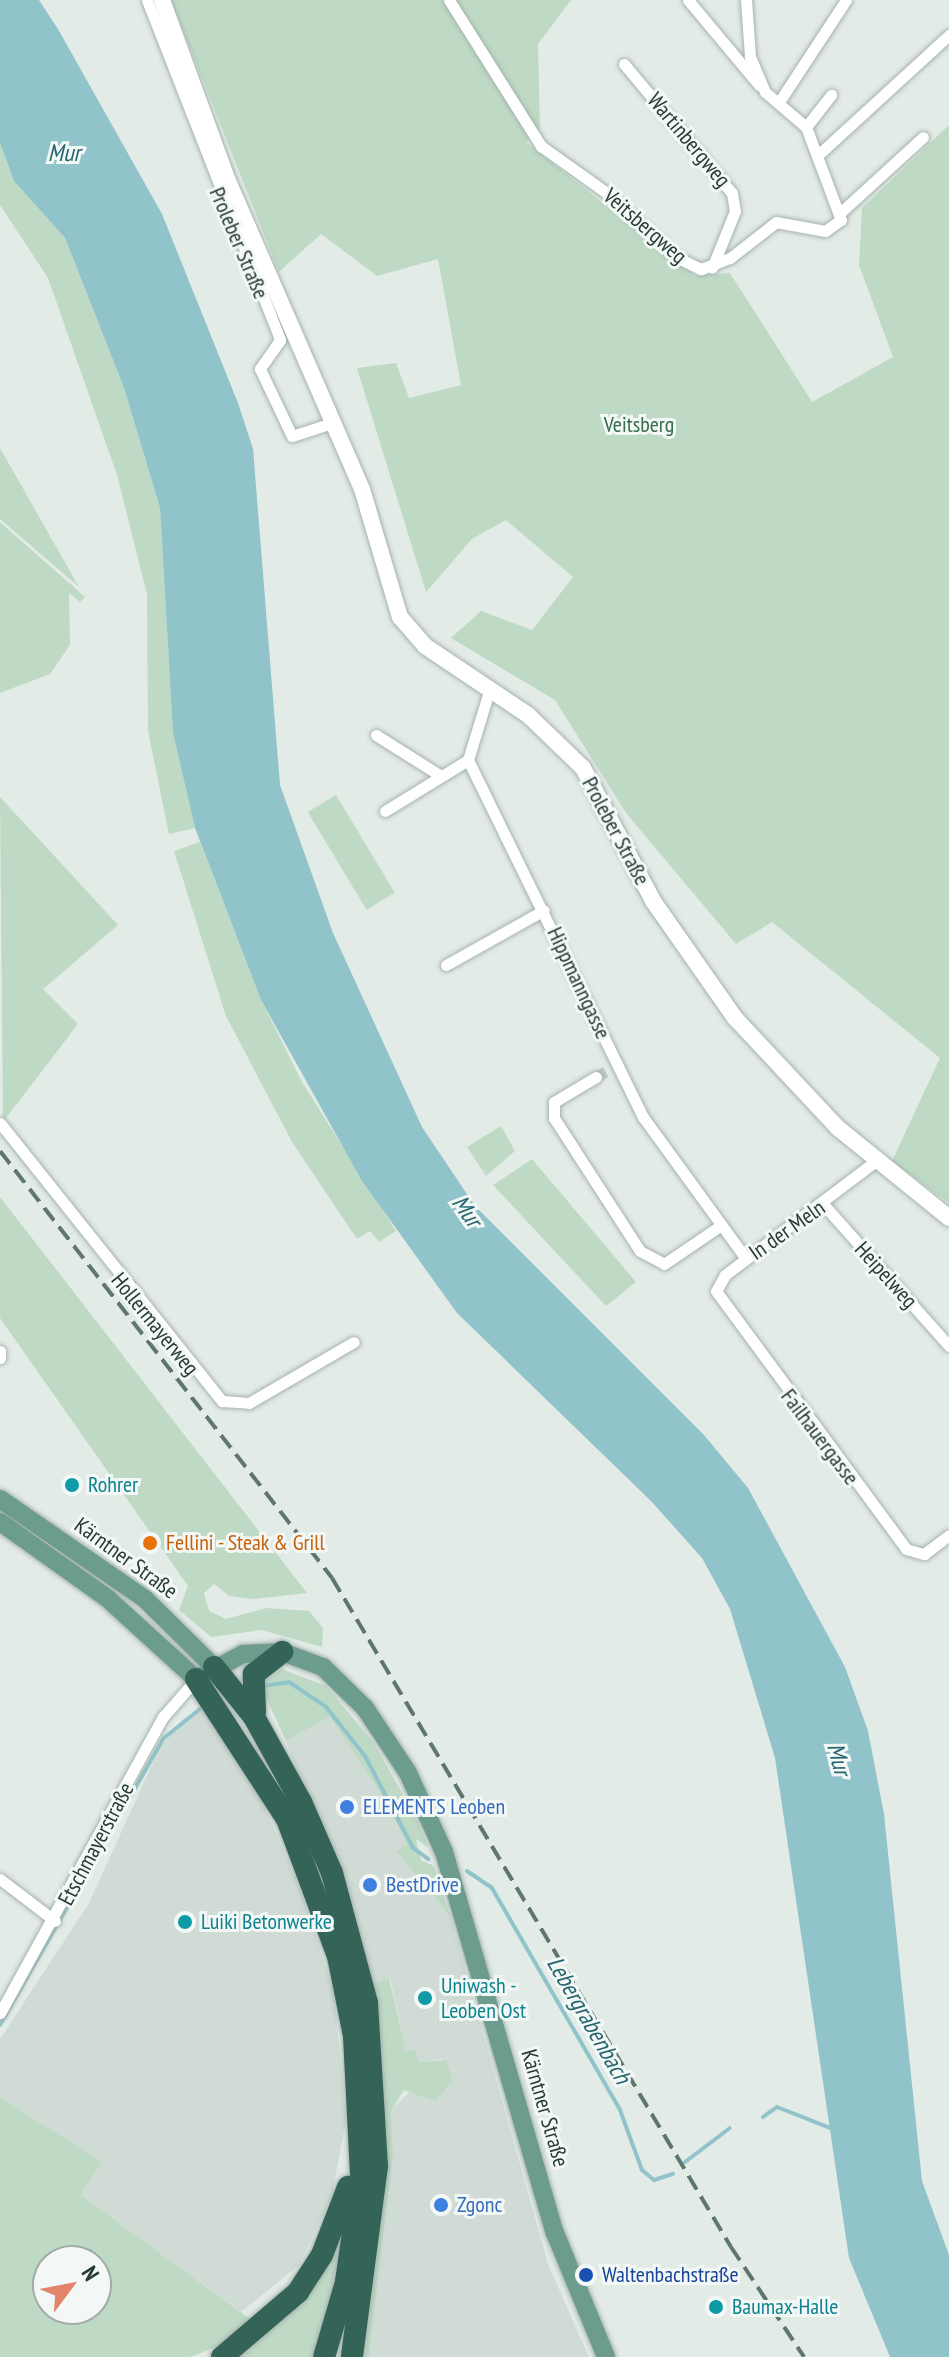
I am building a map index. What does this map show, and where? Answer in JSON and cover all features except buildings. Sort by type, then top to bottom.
[{"type":"highway","points":[[254,1717],[251,1680],[282,1652]]},
{"type":"highway","points":[[205,1673],[254,1717],[332,1873],[367,2003],[377,2166],[353,2357]]},
{"type":"highway","points":[[205,1673],[253,1758],[313,1877],[338,1956],[359,2103],[360,2189],[324,2357]]},
{"type":"highway","points":[[222,2357],[268,2322],[322,2255],[351,2174],[359,2103]]},
{"type":"main road","name":"Proleber Straße","points":[[162,0],[228,181],[362,489],[400,617],[425,646],[490,688],[583,768],[642,883],[711,987],[795,1085],[877,1160],[949,1218]]},
{"type":"main road","name":"Kärntner Straße","points":[[0,1499],[145,1599],[205,1673]]},
{"type":"main road","name":"Kärntner Straße","points":[[0,1522],[205,1673]]},
{"type":"main road","name":"Kärntner Straße","points":[[282,1652],[323,1667],[390,1744],[444,1852],[555,2233],[606,2357]]},
{"type":"main road","points":[[205,1673],[243,1654],[282,1652]]},
{"type":"street","name":"Proleber Straße","points":[[147,0],[280,340],[260,369],[292,436],[332,423]]},
{"type":"street","name":"Veitsbergweg","points":[[449,0],[541,146],[604,191],[676,257],[712,268],[763,226],[788,222],[825,231],[840,224],[841,212]]},
{"type":"street","points":[[688,0],[765,92],[806,127],[841,212],[923,137]]},
{"type":"street","points":[[746,0],[750,56],[765,92]]},
{"type":"street","points":[[779,102],[846,0]]},
{"type":"street","points":[[818,155],[949,35]]},
{"type":"street","name":"Wartinbergweg","points":[[624,64],[732,193],[735,211],[712,268]]},
{"type":"street","points":[[806,127],[831,95]]},
{"type":"street","points":[[385,811],[468,760],[490,688]]},
{"type":"street","points":[[376,735],[441,776]]},
{"type":"street","name":"Hippmanngasse","points":[[468,760],[544,910],[613,1068],[669,1162],[746,1259]]},
{"type":"street","points":[[446,965],[544,910]]},
{"type":"street","points":[[596,1077],[554,1102],[569,1148],[647,1259],[664,1264],[720,1226]]},
{"type":"street","name":"Hollermayerweg","points":[[0,1123],[222,1401],[249,1403],[354,1342]]},
{"type":"street","name":"In der Meln","points":[[723,1308],[718,1285],[746,1259],[823,1204],[877,1160]]},
{"type":"street","name":"Heipelweg","points":[[823,1204],[949,1346]]},
{"type":"street","name":"Failhauergasse","points":[[723,1308],[906,1549],[924,1554],[949,1535]]},
{"type":"street","points":[[0,1351],[0,1358]]},
{"type":"street","name":"Etschmayerstraße","points":[[2,2006],[55,1921],[163,1717],[205,1673]]},
{"type":"street","points":[[0,1879],[55,1921]]},
{"type":"shaded area","points":[[203,1708],[254,1782],[302,1894],[334,1994],[346,2120],[332,2196],[299,2265],[241,2312],[81,2195],[102,2162],[0,2097],[0,2039],[89,1903],[159,1749],[182,1720]]},
{"type":"shaded area","points":[[330,1717],[386,1802],[407,1845],[397,1852],[450,1916],[548,2264],[589,2357],[369,2357],[393,2154],[391,2110],[443,2059],[419,2062],[406,2051],[390,1978],[373,1984],[286,1741]]},
{"type":"green space","name":"Veitsberg","points":[[171,0],[571,0],[538,44],[540,129],[526,142],[695,276],[730,273],[812,402],[893,357],[859,265],[862,208],[949,125],[949,1203],[892,1161],[940,1058],[772,922],[736,944],[626,813],[555,700],[451,638],[481,611],[532,630],[573,577],[506,520],[472,539],[426,592],[357,368],[396,363],[409,398],[461,385],[438,259],[377,276],[321,234],[279,272]]},
{"type":"green space","points":[[0,143],[14,181],[65,238],[124,388],[160,508],[173,733],[195,828],[169,834],[148,731],[147,594],[117,475],[48,278],[0,205]]},
{"type":"green space","points":[[0,448],[79,587],[0,519]]},
{"type":"green space","points":[[0,522],[85,597],[80,602],[69,593],[70,645],[50,674],[0,693]]},
{"type":"green space","points":[[336,795],[395,893],[366,910],[308,812]]},
{"type":"green space","points":[[0,797],[118,925],[43,989],[78,1024],[3,1122]]},
{"type":"green space","points":[[200,842],[261,1000],[302,1082],[396,1231],[379,1242],[370,1231],[357,1239],[292,1142],[226,1016],[174,851]]},
{"type":"green space","points":[[501,1126],[515,1151],[486,1176],[467,1147]]},
{"type":"green space","points":[[532,1159],[636,1282],[606,1306],[493,1185]]},
{"type":"green space","points":[[0,1197],[307,1593],[254,1599],[229,1596],[214,1584],[204,1593],[209,1611],[226,1619],[266,1608],[309,1611],[323,1628],[322,1647],[262,1630],[211,1637],[179,1610],[188,1586],[0,1318]]},
{"type":"green space","points":[[282,1669],[326,1686],[374,1743],[418,1822],[428,1847],[416,1839],[421,1860],[434,1866],[450,1916],[396,1851],[407,1845],[386,1802],[330,1717],[286,1741],[260,1684]]},
{"type":"green space","points":[[389,1978],[406,2051],[416,2050],[419,2062],[446,2060],[453,2081],[435,2101],[404,2090],[391,2111],[393,2154],[369,2357],[360,2357],[385,2155],[373,1984]]},
{"type":"green space","points":[[0,2097],[102,2162],[81,2195],[250,2319],[227,2342],[191,2357],[0,2357]]},
{"type":"green space","points":[[345,2217],[349,2226],[318,2357],[232,2357]]},
{"type":"water","name":"Mur","points":[[0,0],[39,0],[58,29],[162,214],[238,403],[253,449],[280,785],[333,933],[422,1127],[475,1206],[704,1435],[748,1488],[845,1667],[868,1731],[884,1814],[922,2181],[949,2255],[949,2357],[890,2357],[849,2258],[775,1758],[730,1609],[702,1558],[651,1501],[457,1313],[362,1181],[261,1000],[195,828],[173,733],[160,508],[124,388],[65,238],[14,181],[0,143]]},
{"type":"waterway","name":"Lebergrabenbach","points":[[262,1686],[289,1682],[326,1707],[365,1756],[413,1848],[428,1859]]},
{"type":"waterway","name":"Lebergrabenbach","points":[[0,2025],[164,1738],[205,1705]]},
{"type":"waterway","name":"Lebergrabenbach","points":[[467,1871],[492,1888],[620,2110],[642,2170],[654,2180],[673,2174]]},
{"type":"waterway","name":"Lebergrabenbach","points":[[763,2117],[777,2107],[830,2128]]},
{"type":"waterway","name":"Lebergrabenbach","points":[[685,2162],[730,2128]]},
{"type":"tunnel","points":[[596,1077],[608,1070]]},
{"type":"railway","points":[[0,1151],[332,1578],[731,2247],[804,2357]]},
{"type":"place","name":"Rohrer","points":[[72,1485]]},
{"type":"place","name":"Fellini - Steak & Grill","points":[[150,1543]]},
{"type":"place","name":"ELEMENTS Leoben","points":[[347,1807]]},
{"type":"place","name":"BestDrive","points":[[370,1885]]},
{"type":"place","name":"Luiki Betonwerke","points":[[185,1922]]},
{"type":"place","name":"Uniwash - Leoben Ost","points":[[425,1998]]},
{"type":"place","name":"Zgonc","points":[[441,2205]]},
{"type":"place","name":"Waltenbachstraße","points":[[586,2275]]},
{"type":"place","name":"Baumax-Halle","points":[[716,2307]]}]
